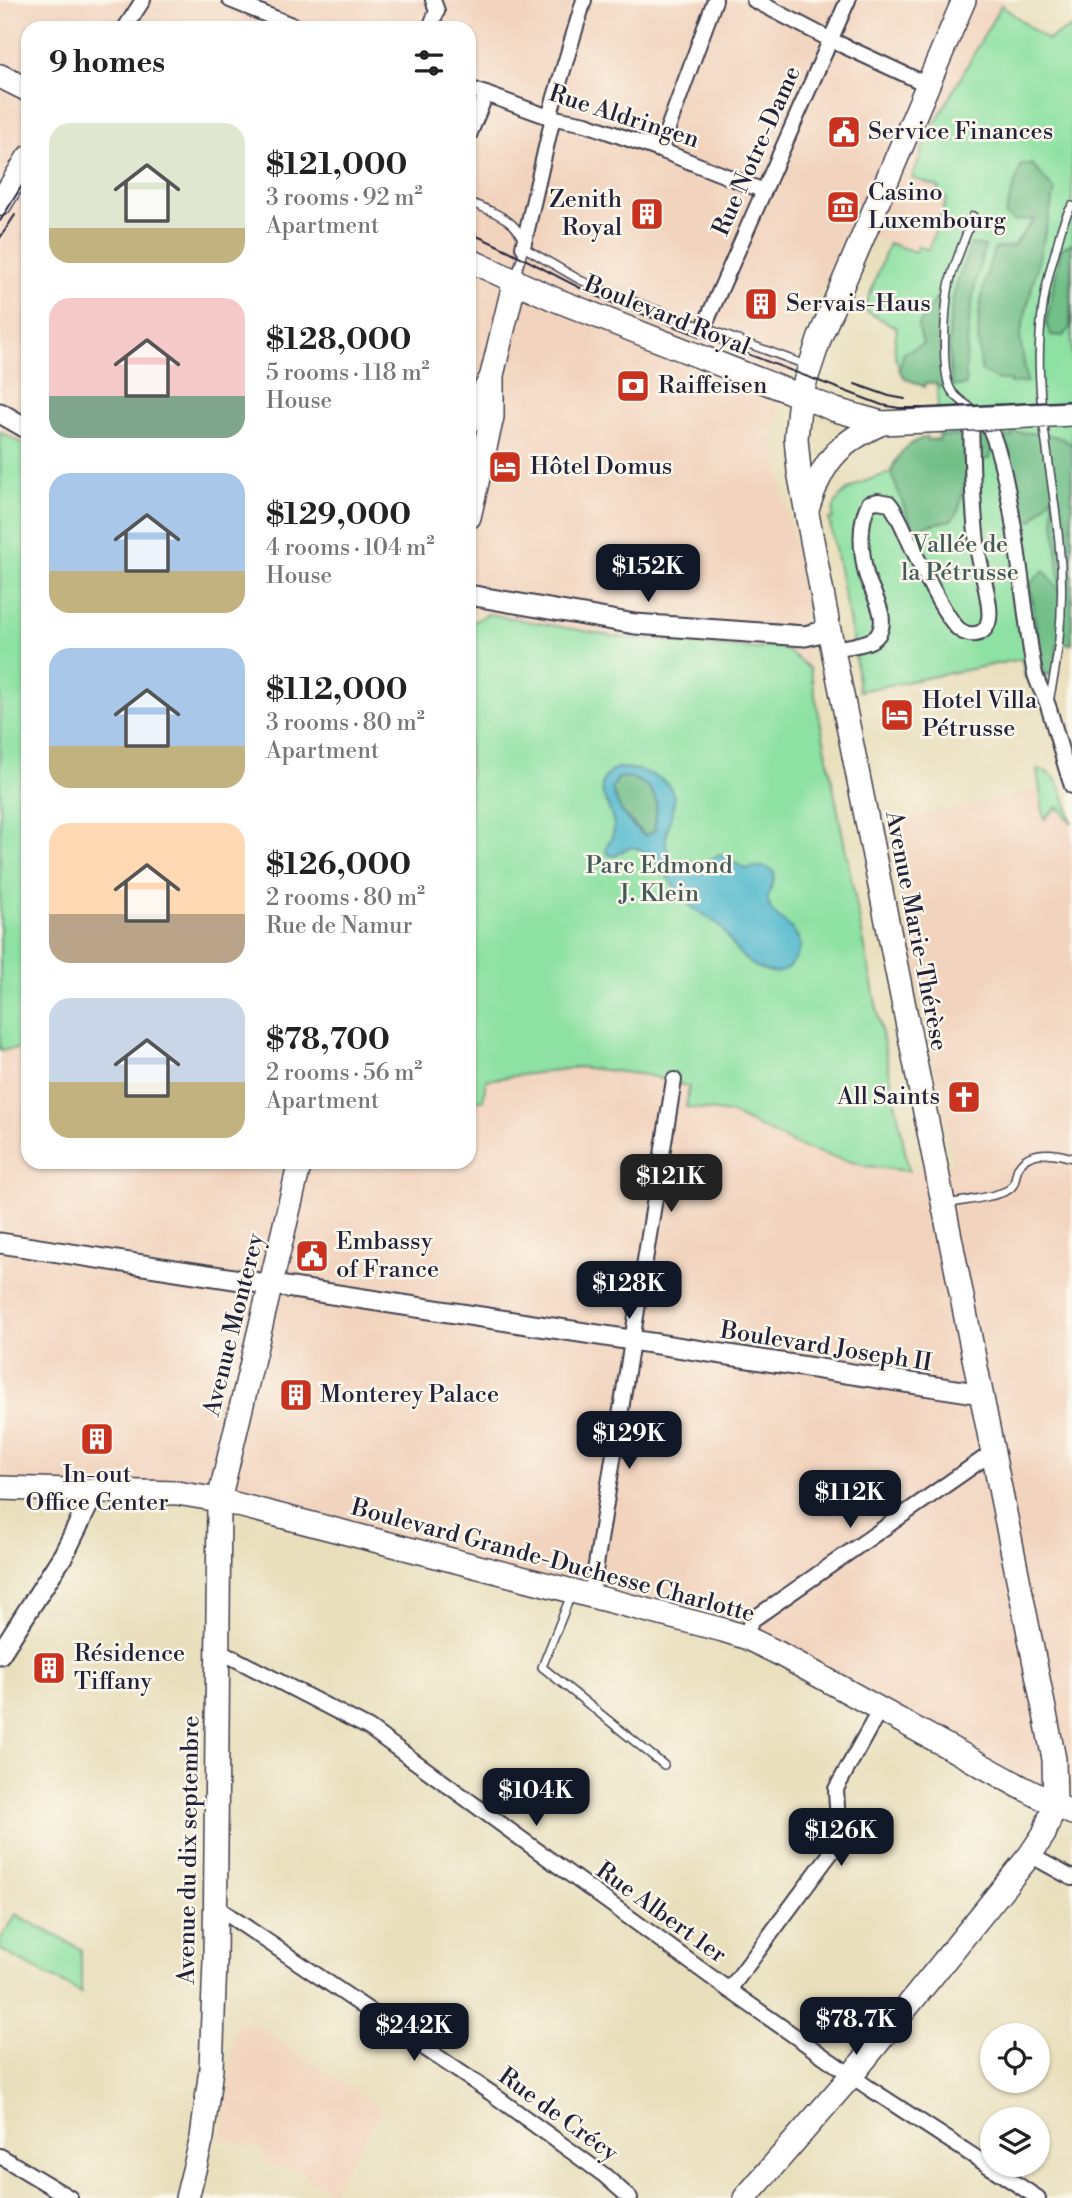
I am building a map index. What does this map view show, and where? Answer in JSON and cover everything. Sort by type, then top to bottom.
[{"type":"main road","name":"Avenue Marie-Thérèse","points":[[964,0],[809,366],[800,397],[796,438],[799,471],[831,639],[1064,1808]]},
{"type":"main road","points":[[0,76],[21,86]]},
{"type":"main road","points":[[0,204],[21,170]]},
{"type":"main road","name":"Boulevard Royal","points":[[476,263],[554,299],[800,397],[859,418],[882,423]]},
{"type":"main road","points":[[476,407],[492,375],[515,280]]},
{"type":"main road","points":[[476,452],[478,433],[492,416],[492,375]]},
{"type":"main road","points":[[0,413],[21,425]]},
{"type":"main road","points":[[807,510],[816,482],[839,449],[859,433],[882,423],[1072,414]]},
{"type":"main road","points":[[476,596],[635,624],[831,639]]},
{"type":"main road","name":"Avenue Monterey","points":[[219,1500],[298,1169]]},
{"type":"main road","name":"Boulevard Joseph II","points":[[0,1243],[982,1394]]},
{"type":"main road","name":"Boulevard Grande-Duchesse Charlotte","points":[[0,1488],[177,1493],[219,1500],[745,1637],[1064,1808]]},
{"type":"main road","points":[[0,1654],[64,1554],[95,1491]]},
{"type":"main road","name":"Avenue du dix septembre","points":[[187,2198],[202,2138],[211,2069],[219,1500]]},
{"type":"main road","points":[[745,2198],[851,2076],[1030,1855],[1064,1808]]},
{"type":"street","points":[[130,21],[143,0]]},
{"type":"street","points":[[230,0],[282,21]]},
{"type":"street","points":[[433,0],[437,11],[433,21]]},
{"type":"street","points":[[523,247],[551,117],[584,0]]},
{"type":"street","points":[[660,150],[715,0]]},
{"type":"street","points":[[754,0],[831,40],[928,85]]},
{"type":"street","name":"Rue Notre-Dame","points":[[707,320],[848,0]]},
{"type":"street","name":"Rue Aldringen","points":[[476,90],[551,117],[586,124],[764,191]]},
{"type":"street","points":[[476,118],[486,94]]},
{"type":"street","points":[[971,408],[986,420],[995,440],[1009,499],[1035,677],[1049,706],[1072,786]]},
{"type":"street","points":[[831,639],[865,643],[876,637],[881,626],[881,615],[867,576],[862,550],[863,520],[869,503],[878,501],[889,503],[895,510],[953,624],[962,633],[974,635],[984,631],[989,620],[989,608],[980,570],[975,524],[971,408]]},
{"type":"street","points":[[582,1593],[632,1342],[674,1080]]},
{"type":"street","points":[[745,1637],[751,1620],[993,1452]]},
{"type":"street","name":"Rue Albert 1er","points":[[218,1650],[369,1728],[851,2076],[1038,2198]]},
{"type":"street","points":[[729,1990],[839,1842],[836,1788],[880,1709]]},
{"type":"street","points":[[1030,1855],[1072,1878]]},
{"type":"street","name":"Rue de Crécy","points":[[215,1906],[491,2093],[604,2175],[630,2198]]},
{"type":"street","points":[[0,2156],[71,2198]]},
{"type":"lane","points":[[476,205],[506,219],[521,236],[523,247],[515,280]]},
{"type":"lane","points":[[1049,706],[1055,674],[1061,594],[1059,544],[1038,376],[1040,323],[1051,268],[1072,205]]},
{"type":"lane","points":[[971,408],[956,397],[950,387],[945,349],[951,278],[973,216]]},
{"type":"lane","points":[[523,247],[580,280],[616,295],[809,366]]},
{"type":"lane","points":[[944,1205],[1007,1191],[1015,1184],[1017,1169],[1025,1159],[1037,1154],[1072,1158]]},
{"type":"lane","points":[[582,1593],[542,1667],[664,1765]]},
{"type":"shaded area","points":[[0,0],[1005,0],[927,138],[913,177],[939,187],[947,198],[928,250],[915,253],[847,228],[806,323],[771,432],[807,606],[802,616],[810,669],[782,647],[766,646],[759,649],[618,637],[476,611],[476,21],[21,21],[21,442],[0,432]]},
{"type":"shaded area","points":[[1040,790],[1044,818],[1058,807],[1072,823],[1072,1813],[778,1653],[250,1508],[0,1488],[0,1050],[21,1048],[21,1169],[476,1169],[476,1098],[483,1100],[486,1080],[579,1067],[647,1075],[689,1087],[687,1107],[730,1113],[801,1147],[909,1171],[953,1163],[887,823]]},
{"type":"shaded area","points":[[234,2026],[256,2026],[383,2109],[331,2192],[301,2172],[263,2162],[264,2150],[221,2139],[229,2092]]},
{"type":"green space","name":"Vallée de la Pétrusse","points":[[1001,5],[1047,40],[1072,27],[1072,644],[1058,643],[1055,674],[1025,678],[1022,659],[859,691],[854,645],[829,519],[833,518],[834,508],[844,493],[862,482],[890,473],[896,460],[908,446],[927,437],[927,440],[939,439],[937,383],[925,383],[925,387],[908,378],[896,356],[897,328],[864,310],[889,243],[915,252],[918,246],[928,250],[947,199],[937,194],[939,187],[912,178],[927,138]]},
{"type":"green space","points":[[1032,164],[1055,191],[1020,337],[1027,382],[1010,383],[1010,380],[998,380],[982,371],[978,324],[985,279],[994,249],[1013,246],[1035,219],[1014,221],[1005,215],[1021,165]]},
{"type":"green space","points":[[1072,243],[1070,328],[1063,336],[1051,335],[1046,324],[1061,249]]},
{"type":"green space","points":[[971,244],[985,246],[970,315],[966,385],[953,386],[949,352],[951,313]]},
{"type":"green space","points":[[936,299],[942,301],[941,349],[945,386],[937,387],[936,383],[925,383],[925,387],[905,378],[899,370],[904,353],[923,344],[918,326]]},
{"type":"green space","points":[[0,432],[21,442],[21,1048],[0,1050]]},
{"type":"green space","points":[[1012,433],[1052,435],[1072,445],[1072,644],[1058,643],[1055,674],[1043,675],[1030,584],[1044,570],[1061,593],[1052,496],[1032,521],[1020,517],[995,442],[990,458],[982,460],[972,457],[958,511],[951,520],[913,529],[891,473],[904,450],[927,437],[927,440],[939,440],[940,436],[1000,434],[1001,437],[1012,437]]},
{"type":"green space","name":"Parc Edmond J. Klein","points":[[488,614],[618,637],[759,649],[774,646],[786,650],[810,669],[909,1171],[866,1166],[830,1156],[801,1147],[730,1113],[686,1107],[689,1087],[647,1075],[579,1067],[486,1080],[483,1101],[476,1099],[476,620]]},
{"type":"green space","points":[[1037,770],[1045,771],[1057,782],[1072,823],[1058,807],[1044,819]]},
{"type":"green space","points":[[628,777],[646,786],[655,797],[654,831],[645,836],[617,806],[612,789],[618,778]]},
{"type":"green space","points":[[15,1914],[81,1949],[81,1993],[0,1950],[0,1941]]},
{"type":"water","points":[[617,768],[634,770],[653,775],[668,785],[673,792],[674,801],[666,844],[676,865],[694,867],[719,854],[746,869],[761,867],[774,872],[774,881],[768,896],[769,905],[775,915],[794,931],[801,946],[796,959],[787,969],[781,972],[768,971],[749,962],[716,923],[685,901],[646,853],[632,848],[615,856],[607,854],[606,847],[614,827],[602,788],[608,774]],"holes":[[[628,777],[651,791],[656,803],[654,831],[645,836],[625,815],[612,789],[618,778]]]},
{"type":"tram line","points":[[0,221],[21,187]]},
{"type":"tram line","points":[[0,238],[15,215]]},
{"type":"tram line","points":[[476,236],[613,303],[882,405],[925,408],[1072,401]]},
{"type":"tram line","points":[[855,384],[905,399]]},
{"type":"place","name":"Service Finances","points":[[844,132]]},
{"type":"place","name":"Casino Luxembourg","points":[[843,207]]},
{"type":"place","name":"Zenith Royal","points":[[647,214]]},
{"type":"place","name":"Servais-Haus","points":[[761,304]]},
{"type":"place","name":"Raiffeisen","points":[[633,386]]},
{"type":"place","name":"Hôtel Domus","points":[[505,467]]},
{"type":"place","name":"Hotel Villa Pétrusse","points":[[897,715]]},
{"type":"place","name":"All Saints","points":[[964,1097]]},
{"type":"place","name":"Embassy of France","points":[[312,1256]]},
{"type":"place","name":"Monterey Palace","points":[[296,1395]]},
{"type":"place","name":"In-out Office Center","points":[[97,1439]]},
{"type":"place","name":"Résidence Tiffany","points":[[49,1668]]}]
